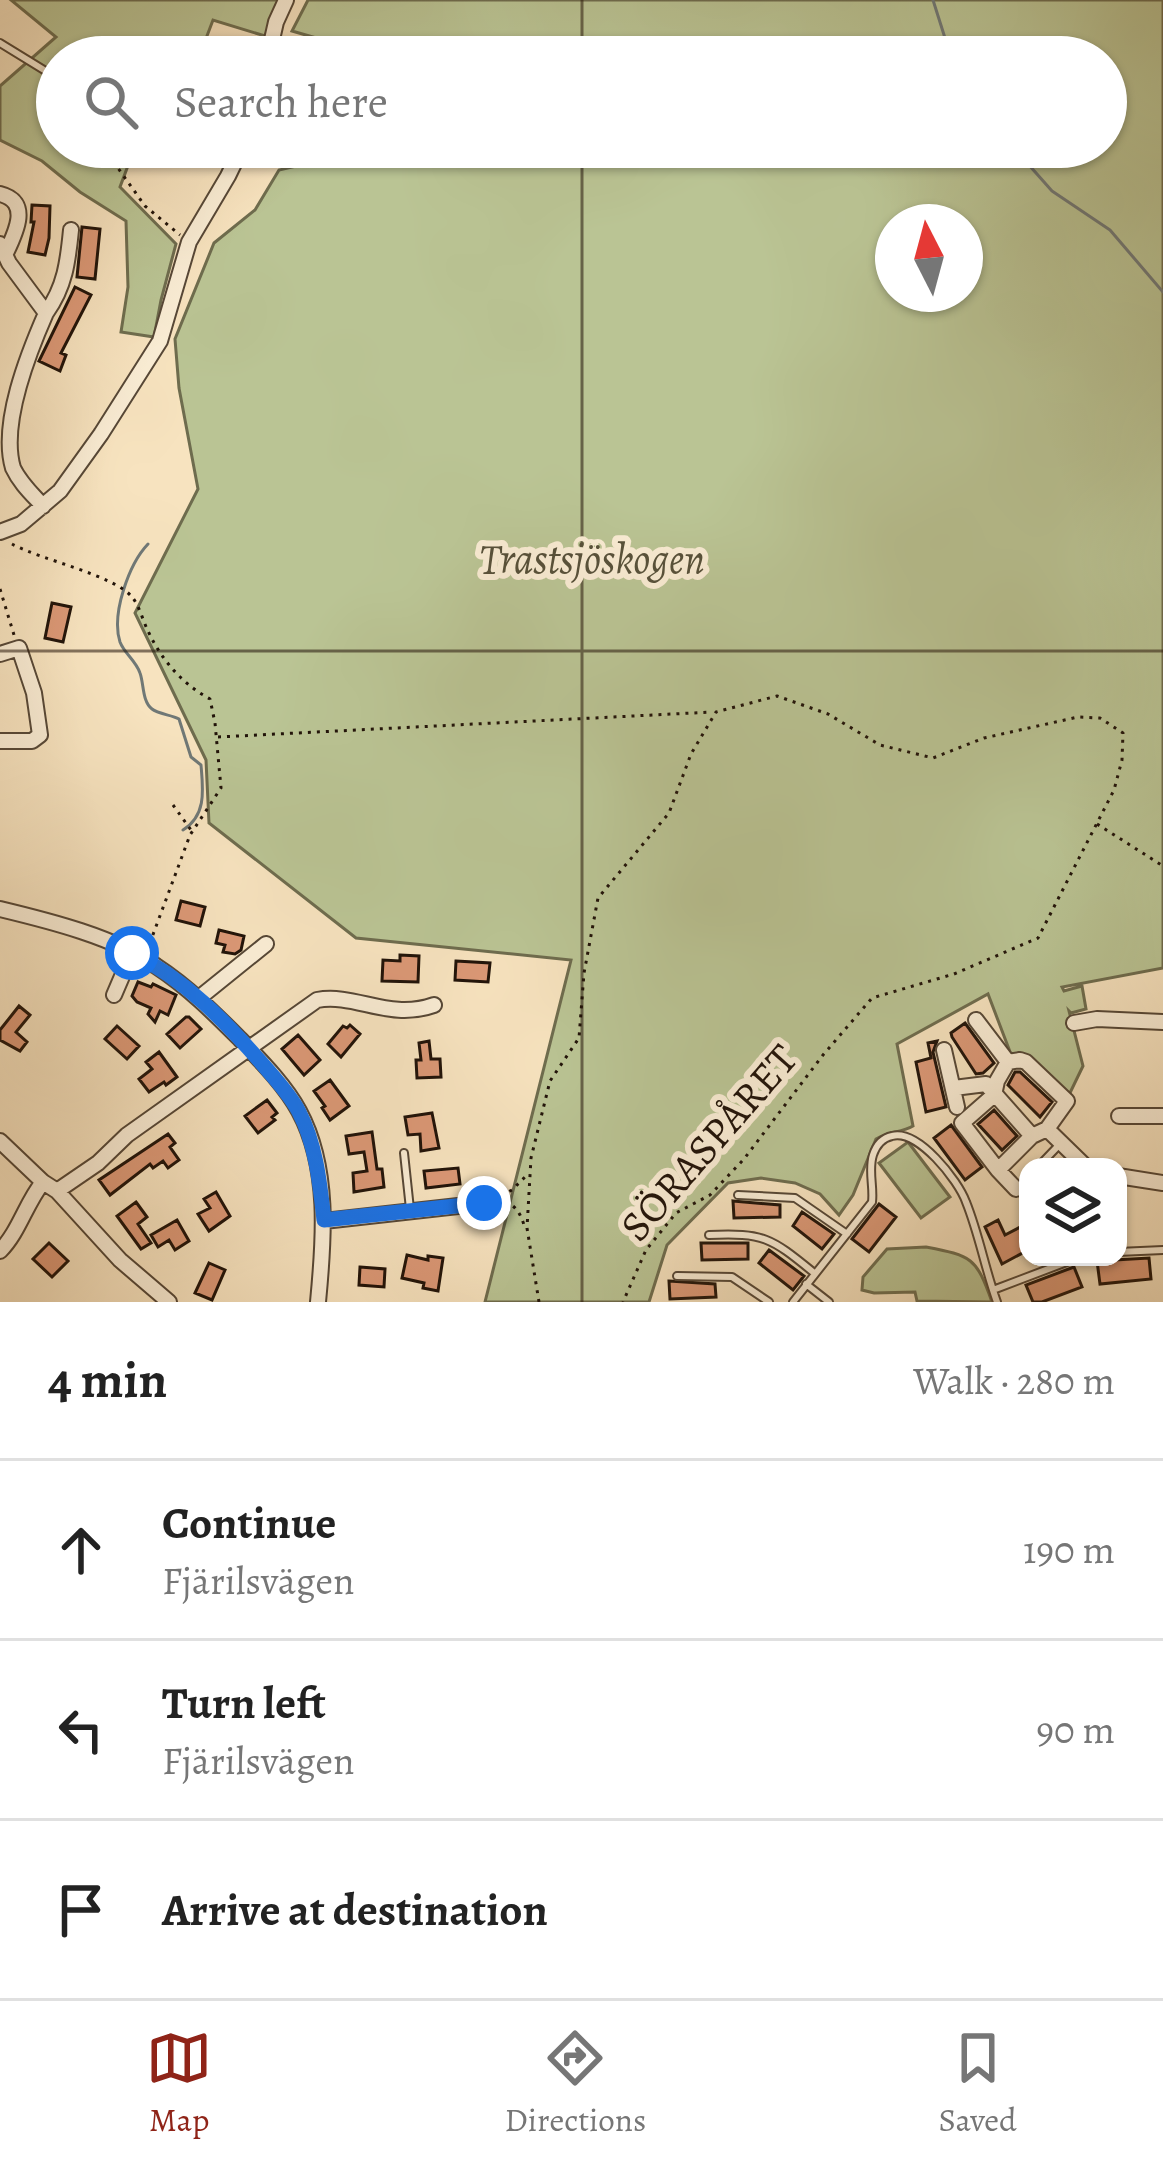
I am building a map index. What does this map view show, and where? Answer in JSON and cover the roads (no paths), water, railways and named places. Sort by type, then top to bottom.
[{"type":"street","points":[[273,36],[286,0]]},
{"type":"street","points":[[0,535],[21,524],[59,491],[160,341],[189,242],[233,168]]},
{"type":"street","points":[[0,194],[8,195],[19,210],[15,230],[3,250],[46,313]]},
{"type":"street","points":[[43,506],[11,464],[5,413],[65,276],[71,230]]},
{"type":"street","points":[[0,654],[19,648],[34,693],[40,735],[32,741],[0,741]]},
{"type":"street","points":[[0,909],[38,918],[138,956],[199,998],[248,1048],[298,1111],[314,1154],[324,1220],[318,1302]]},
{"type":"street","points":[[199,998],[266,944]]},
{"type":"street","points":[[114,995],[138,956]]},
{"type":"street","points":[[57,1191],[317,1000],[410,1011],[434,1005]]},
{"type":"street","points":[[1074,1023],[1097,1019],[1163,1022]]},
{"type":"street","points":[[976,1020],[1008,1063]]},
{"type":"street","points":[[944,1050],[957,1106]]},
{"type":"street","points":[[998,1170],[1067,1101],[1020,1060],[1008,1063],[994,1095],[962,1123],[998,1170],[1016,1189]]},
{"type":"street","points":[[954,1088],[986,1084],[1040,1133],[1077,1158]]},
{"type":"street","points":[[1119,1116],[1163,1116]]},
{"type":"street","points":[[0,1141],[169,1302]]},
{"type":"street","points":[[1127,1177],[1163,1183]]},
{"type":"street","points":[[0,1250],[43,1182]]},
{"type":"street","points":[[324,1220],[484,1203]]},
{"type":"lane","points":[[0,43],[36,65]]},
{"type":"lane","points":[[793,1302],[872,1202],[871,1161],[878,1146],[892,1136],[911,1137],[924,1146],[965,1197],[997,1302]]},
{"type":"lane","points":[[1047,1158],[1061,1143]]},
{"type":"lane","points":[[404,1153],[410,1210]]},
{"type":"lane","points":[[1016,1189],[1019,1186]]},
{"type":"lane","points":[[738,1195],[795,1198],[847,1234]]},
{"type":"lane","points":[[709,1235],[766,1238],[814,1273]]},
{"type":"lane","points":[[1127,1252],[1163,1250]]},
{"type":"lane","points":[[992,1290],[1056,1266]]},
{"type":"lane","points":[[677,1276],[733,1277],[770,1302]]},
{"type":"lane","points":[[806,1284],[829,1302]]},
{"type":"waterway","points":[[933,0],[944,36]]},
{"type":"waterway","points":[[1032,168],[1052,191],[1110,230],[1163,292]]},
{"type":"waterway","points":[[148,544],[124,590],[118,631],[140,673],[149,706],[179,719],[191,757],[201,765],[200,809],[183,830]]},
{"type":"park label","name":"Trastsjöskogen","points":[[592,558]]}]
